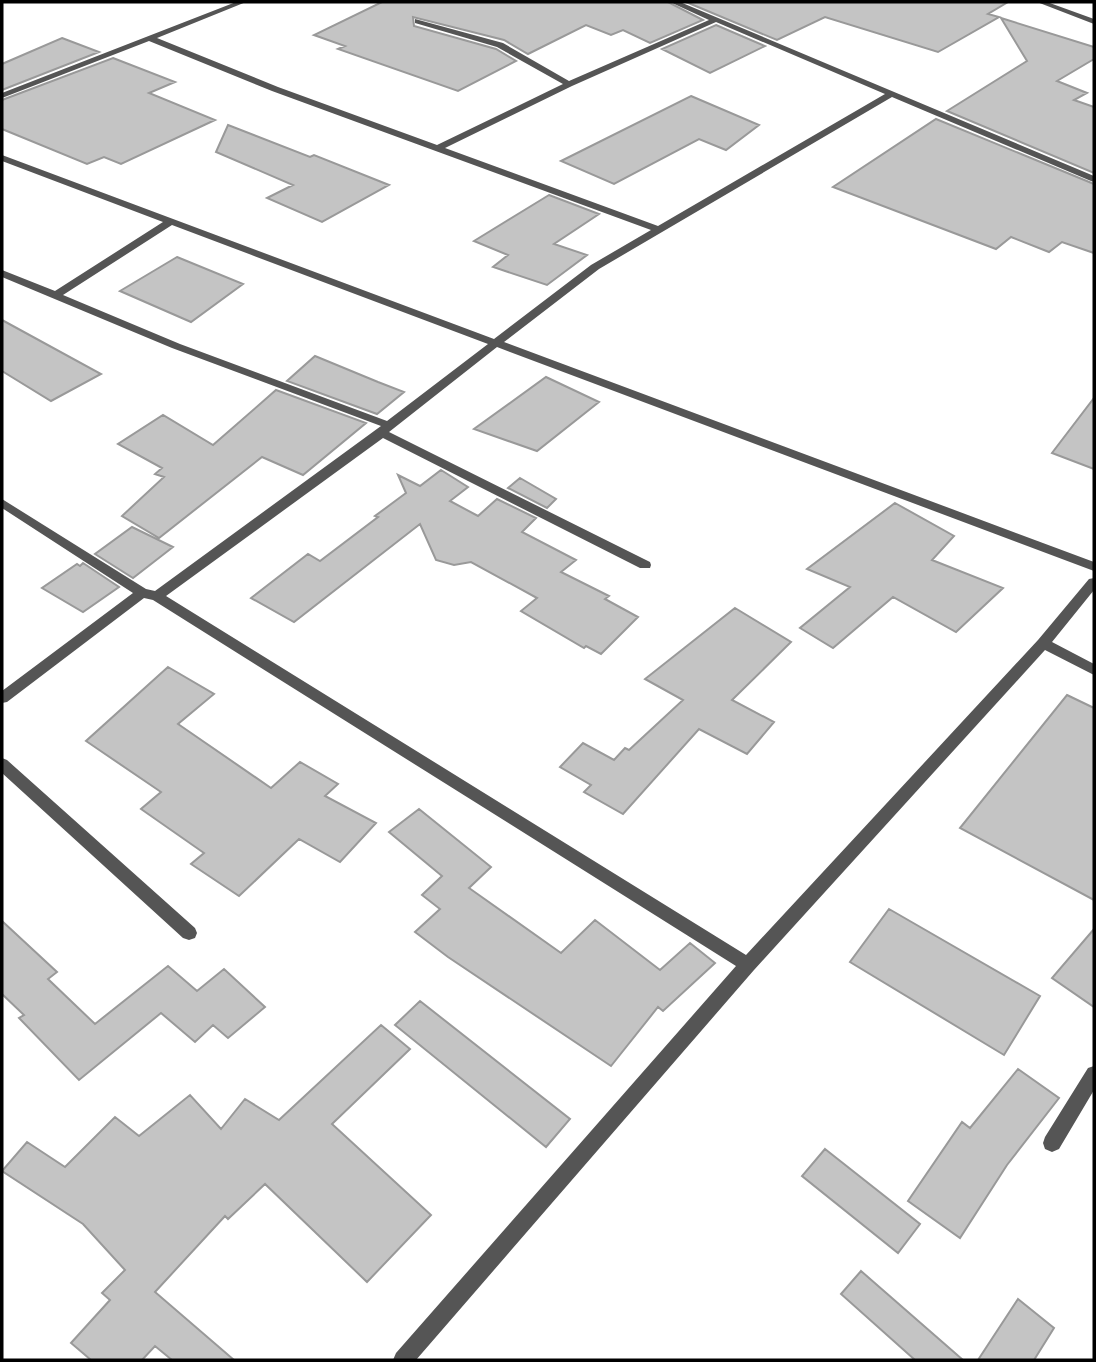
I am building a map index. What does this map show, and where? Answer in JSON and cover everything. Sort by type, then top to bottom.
[{"type":"street","points":[[2,96],[242,2]]},
{"type":"street","points":[[674,2],[1094,179]]},
{"type":"street","points":[[1041,2],[1094,22]]},
{"type":"street","points":[[436,149],[569,84],[715,20]]},
{"type":"street","points":[[418,21],[500,45],[569,84]]},
{"type":"street","points":[[149,38],[275,89],[656,229]]},
{"type":"street","points":[[2,698],[385,429],[595,267],[891,94]]},
{"type":"street","points":[[2,158],[1094,567]]},
{"type":"street","points":[[56,295],[171,221]]},
{"type":"street","points":[[2,273],[385,429],[645,565]]},
{"type":"street","points":[[2,503],[748,965]]},
{"type":"street","points":[[403,1360],[748,965],[1042,643],[1094,582]]},
{"type":"street","points":[[1042,643],[1094,670]]},
{"type":"street","points":[[2,764],[189,933]]},
{"type":"street","points":[[1052,1143],[1094,1074]]},
{"type":"building","points":[[382,2],[668,2],[703,20],[650,43],[623,30],[611,35],[586,25],[528,54],[504,40],[413,17],[414,26],[496,49],[516,61],[458,91],[338,49],[345,46],[314,35]]},
{"type":"building","points":[[686,2],[1008,2],[988,14],[999,17],[938,52],[825,17],[777,40]]},
{"type":"building","points":[[1001,18],[1094,47],[1094,59],[1057,81],[1087,93],[1074,100],[1094,107],[1094,173],[947,111],[1027,61]]},
{"type":"building","points":[[716,25],[765,46],[710,73],[662,49]]},
{"type":"building","points":[[62,38],[99,52],[2,90],[2,64]]},
{"type":"building","points":[[113,58],[175,82],[149,93],[215,120],[121,164],[104,157],[87,164],[2,129],[2,100]]},
{"type":"building","points":[[691,96],[759,125],[726,150],[699,139],[614,184],[561,161]]},
{"type":"building","points":[[936,119],[1094,184],[1094,253],[1062,242],[1049,252],[1011,237],[996,249],[833,187]]},
{"type":"building","points":[[228,125],[389,185],[322,222],[267,198],[293,185],[216,152]]},
{"type":"building","points":[[549,195],[599,214],[554,244],[587,255],[547,285],[493,267],[508,255],[474,241]]},
{"type":"building","points":[[177,257],[243,284],[191,322],[120,291]]},
{"type":"building","points":[[2,320],[101,374],[51,401],[2,371]]},
{"type":"building","points":[[315,356],[404,392],[377,414],[287,381]]},
{"type":"building","points":[[546,377],[599,402],[537,451],[474,429]]},
{"type":"building","points":[[276,390],[366,423],[303,475],[262,457],[159,538],[122,516],[164,477],[155,474],[162,468],[118,444],[163,415],[213,445]]},
{"type":"building","points":[[1094,398],[1094,469],[1052,453]]},
{"type":"building","points":[[441,470],[468,487],[450,501],[478,516],[497,499],[536,518],[522,532],[576,560],[561,572],[609,596],[605,599],[638,617],[601,654],[586,646],[584,648],[521,611],[537,598],[471,562],[454,565],[436,560],[420,524],[294,622],[251,598],[308,554],[320,561],[378,517],[375,516],[406,493],[398,475],[420,486]]},
{"type":"building","points":[[520,478],[556,499],[547,508],[508,488]]},
{"type":"building","points":[[895,503],[954,536],[932,560],[1003,588],[956,632],[893,597],[833,648],[800,628],[850,587],[807,569]]},
{"type":"building","points":[[132,527],[173,547],[133,578],[95,554]]},
{"type":"building","points":[[83,563],[119,587],[83,612],[42,588],[77,564],[80,566]]},
{"type":"building","points":[[735,608],[791,642],[732,700],[774,722],[747,754],[699,729],[623,814],[584,792],[591,785],[560,767],[583,743],[614,760],[625,748],[629,750],[683,700],[645,679]]},
{"type":"building","points":[[168,667],[214,694],[178,724],[271,788],[300,762],[338,784],[325,796],[376,823],[340,862],[299,839],[239,896],[191,864],[204,853],[141,809],[161,792],[86,741]]},
{"type":"building","points":[[1067,695],[1094,708],[1094,900],[960,828]]},
{"type":"building","points":[[419,809],[491,867],[469,888],[561,953],[595,920],[660,970],[690,943],[715,963],[663,1011],[658,1007],[611,1066],[415,932],[440,909],[422,895],[442,876],[389,832]]},
{"type":"building","points":[[889,909],[1040,996],[1004,1055],[850,962]]},
{"type":"building","points":[[2,921],[57,972],[48,979],[95,1024],[168,966],[197,991],[224,969],[265,1007],[228,1038],[213,1025],[195,1042],[161,1013],[79,1080],[19,1018],[24,1015],[2,994]]},
{"type":"building","points":[[1094,929],[1094,1007],[1052,978]]},
{"type":"building","points":[[420,1001],[570,1119],[546,1147],[395,1025]]},
{"type":"building","points":[[381,1025],[410,1049],[332,1124],[431,1215],[367,1282],[265,1184],[228,1219],[225,1216],[155,1292],[234,1360],[172,1360],[155,1346],[142,1360],[91,1360],[71,1343],[110,1300],[102,1293],[125,1270],[83,1224],[2,1171],[27,1142],[65,1167],[115,1117],[139,1136],[190,1095],[221,1129],[245,1099],[279,1120]]},
{"type":"building","points":[[1018,1069],[1059,1098],[1007,1165],[960,1238],[908,1201],[962,1122],[970,1128]]},
{"type":"building","points":[[825,1149],[920,1224],[898,1253],[802,1176]]},
{"type":"building","points":[[861,1271],[963,1360],[915,1360],[841,1294]]},
{"type":"building","points":[[1018,1299],[1054,1328],[1034,1360],[978,1360]]}]
